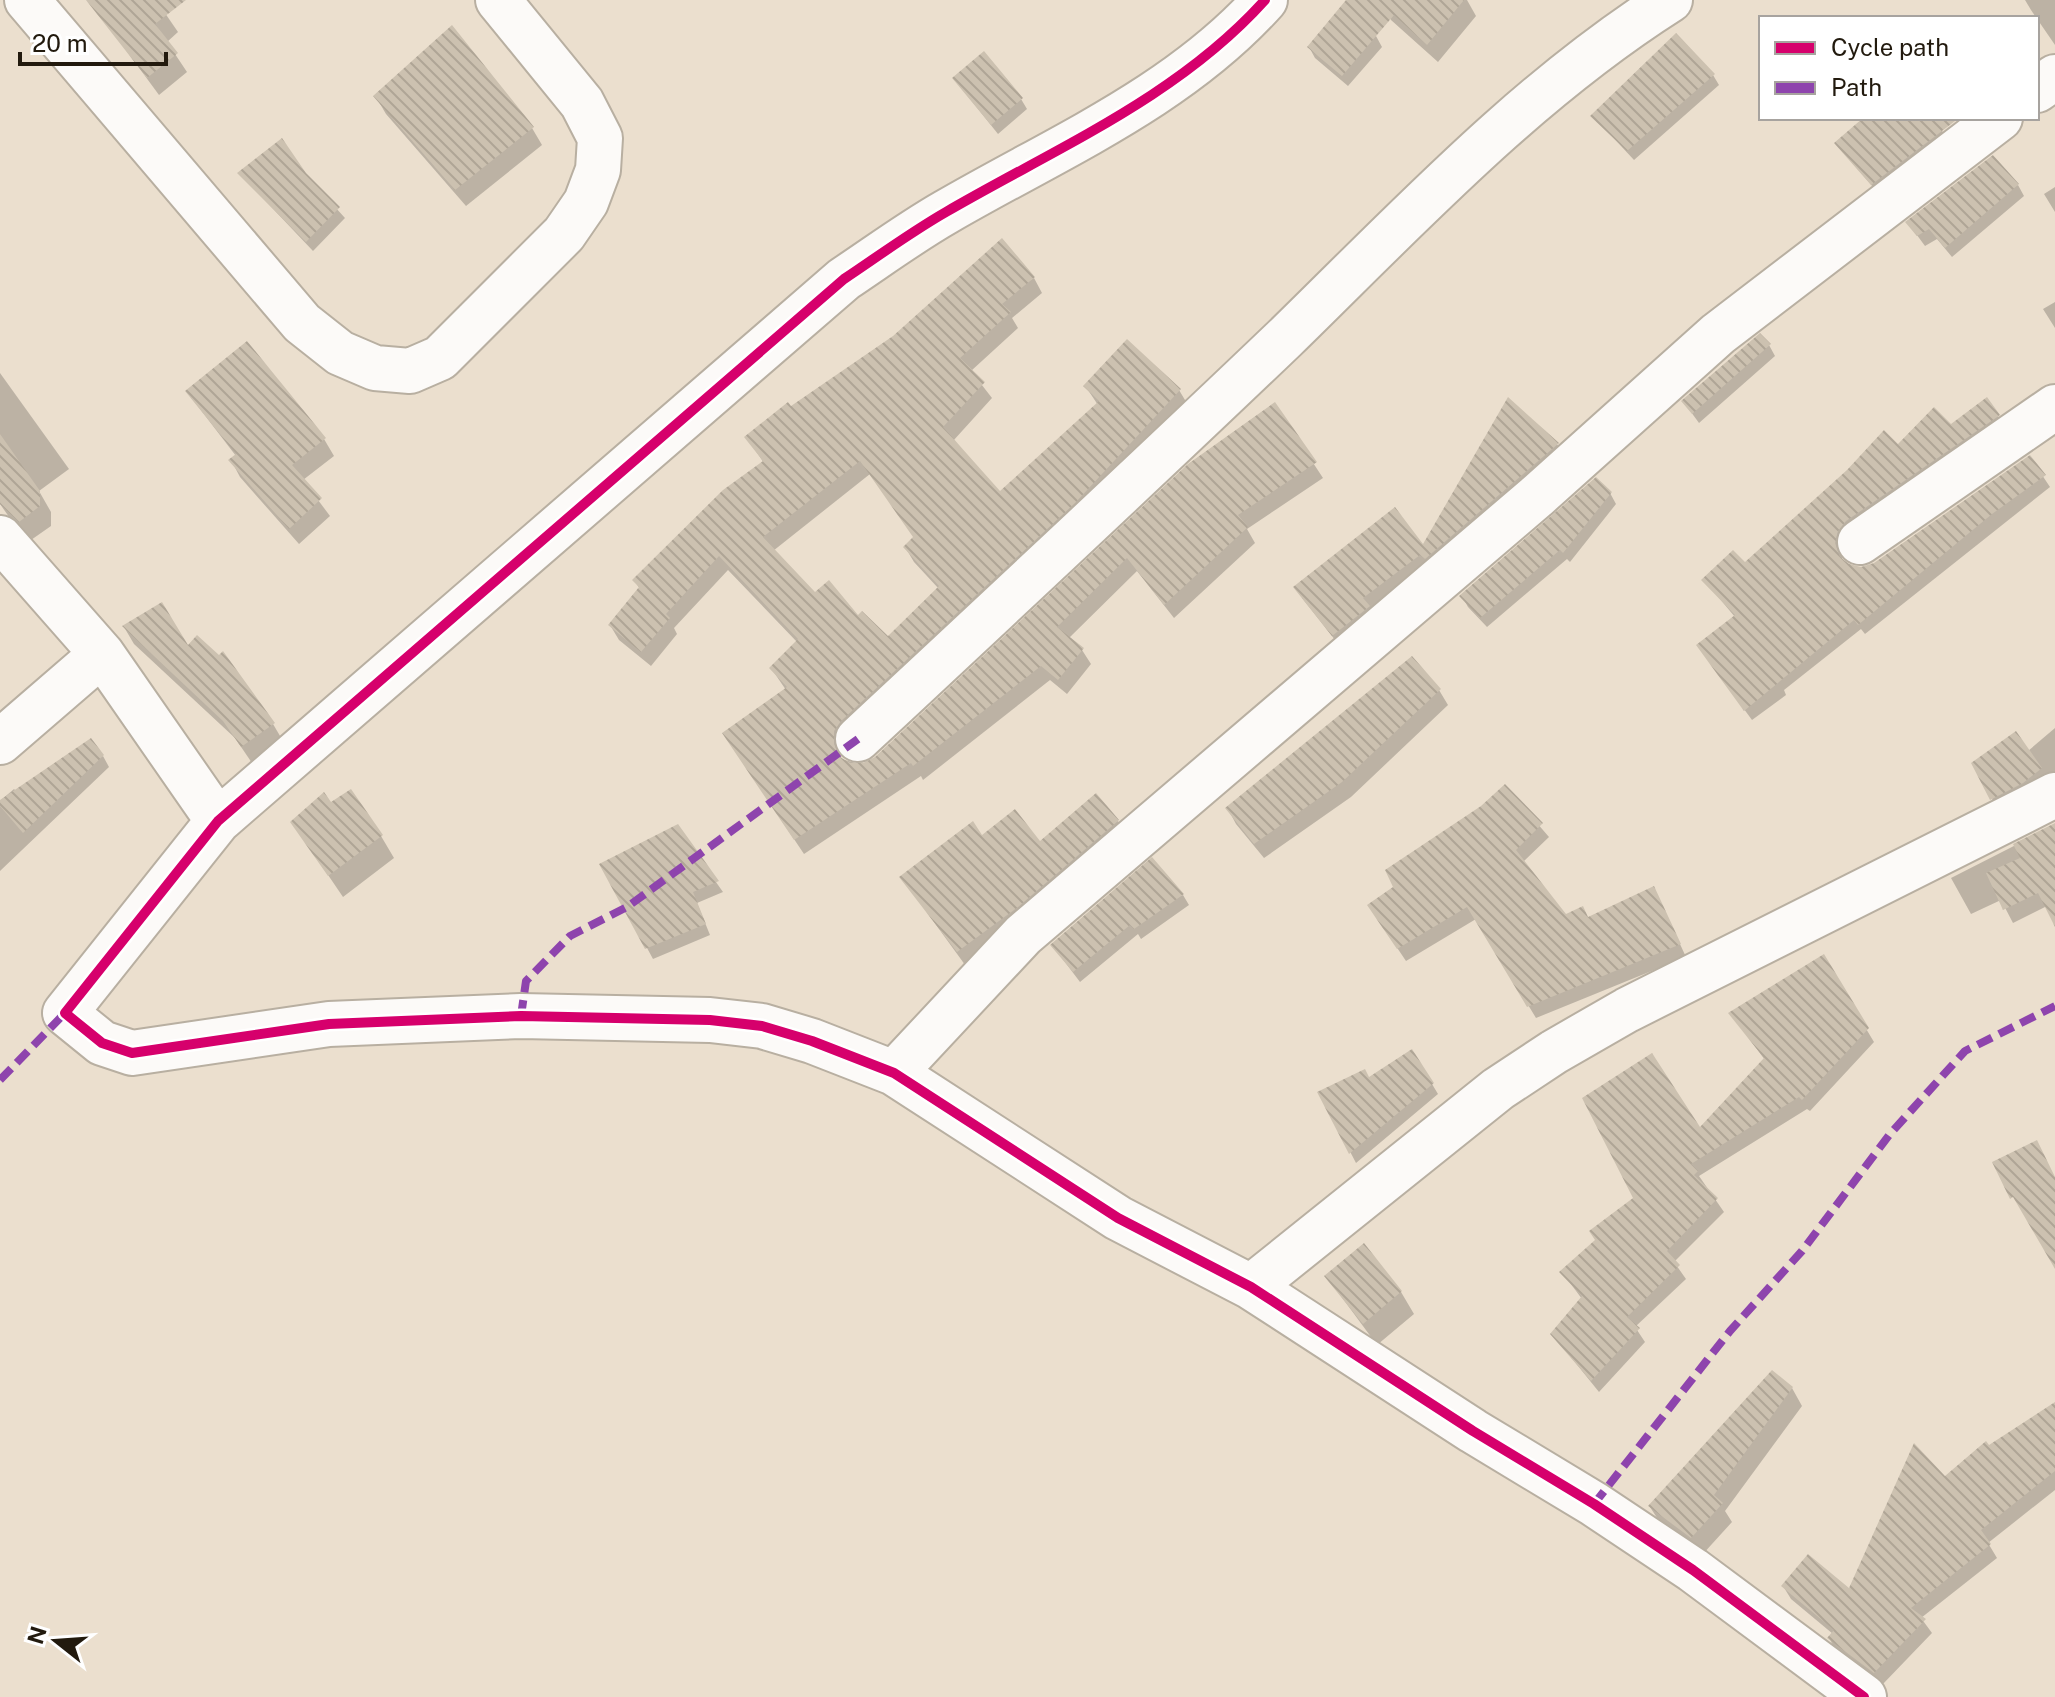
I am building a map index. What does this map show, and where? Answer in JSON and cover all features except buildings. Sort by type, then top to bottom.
[{"type":"street","points":[[27,0],[302,323],[340,353],[375,368],[410,371],[440,358],[564,234],[586,202],[598,170],[600,138],[582,103],[498,0]]},
{"type":"street","points":[[1265,0],[1213,51],[1160,89],[1077,141],[944,213],[844,279],[218,821],[65,1013],[102,1043],[132,1053],[329,1024],[430,1017],[710,1020],[762,1026],[894,1073],[1118,1218],[1251,1287],[1473,1431],[1594,1504],[1693,1570],[1864,1697]]},
{"type":"street","points":[[858,739],[1213,407],[1494,135],[1570,70],[1670,0]]},
{"type":"street","points":[[894,1073],[1023,935],[1536,497],[1718,334],[1997,120]]},
{"type":"street","points":[[1860,542],[2055,407]]},
{"type":"street","points":[[0,538],[102,654],[218,821]]},
{"type":"street","points":[[0,742],[102,654]]},
{"type":"street","points":[[1251,1287],[1498,1089],[1554,1052],[1627,1010],[2055,795]]},
{"type":"marked path","points":[[521,1016],[526,981],[570,936],[627,907],[858,739]]},
{"type":"marked path","points":[[1594,1504],[1730,1331],[1802,1251],[1890,1134],[1965,1051],[2055,1006]]},
{"type":"marked path","points":[[0,1080],[65,1013]]},
{"type":"cycle path","points":[[1265,0],[1231,34],[1155,93],[933,220],[844,279],[218,821],[65,1013],[102,1043],[132,1053],[329,1024],[521,1016],[710,1020],[762,1026],[812,1041],[894,1073],[1118,1218],[1251,1287],[1693,1570],[1864,1697]]}]
